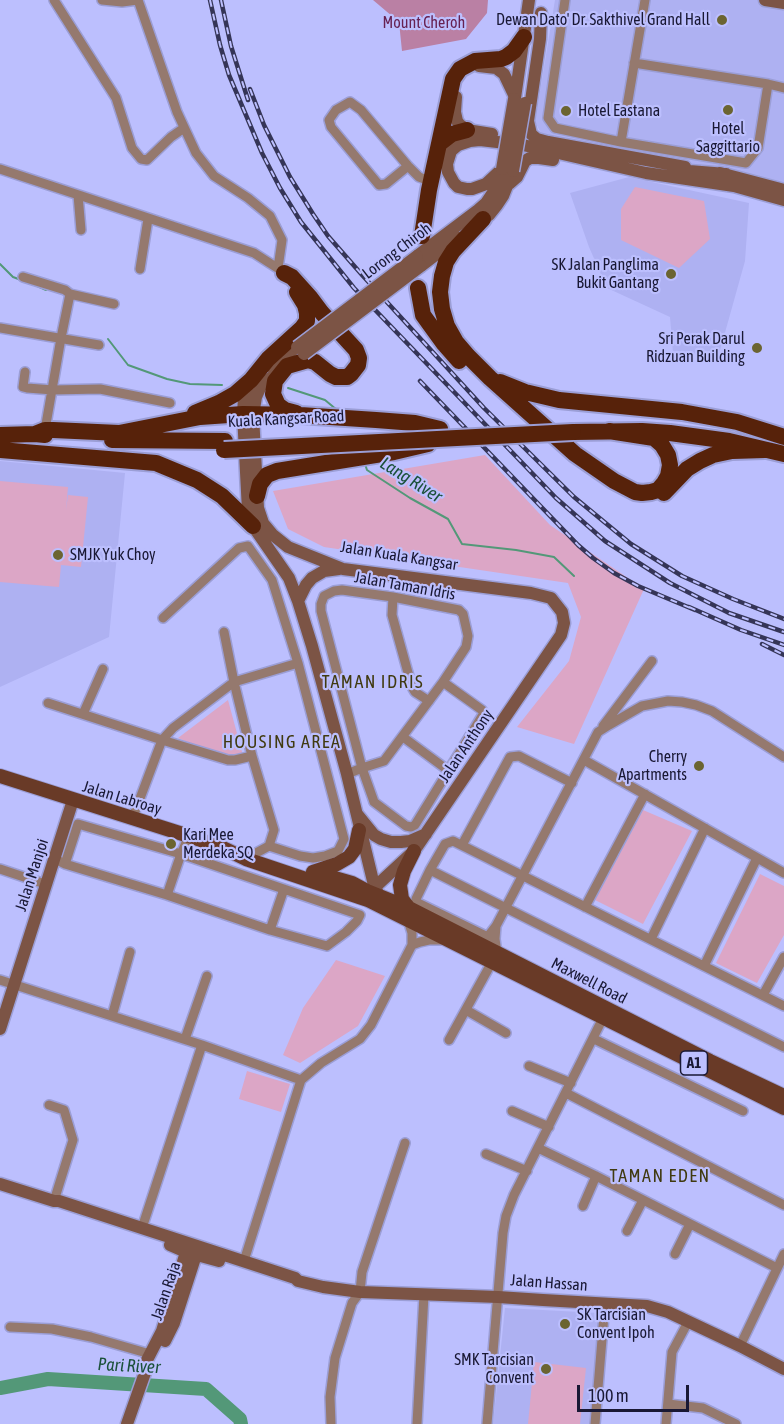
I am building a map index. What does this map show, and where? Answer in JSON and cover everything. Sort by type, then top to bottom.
[{"type":"highway","points":[[422,236],[451,86],[456,74],[474,61],[506,57],[514,51],[524,37]]},
{"type":"highway","points":[[440,144],[452,134],[467,130]]},
{"type":"highway","points":[[483,219],[453,251],[446,262],[442,276],[440,292],[442,309],[447,326],[456,342],[490,378],[575,454],[614,481],[642,493],[658,489],[668,476],[670,465],[668,455],[654,438],[574,427]]},
{"type":"highway","points":[[281,271],[291,277],[310,297],[356,350],[358,358],[358,365],[347,377],[336,377],[315,362],[308,360],[287,366],[275,381],[273,394],[278,405],[300,415]]},
{"type":"highway","points":[[172,422],[235,394],[302,328],[307,321],[305,305],[281,271]]},
{"type":"highway","points":[[418,288],[423,315],[460,363],[512,412],[579,468],[628,497],[638,501],[656,499],[667,491],[687,469],[700,461],[713,455],[776,443]]},
{"type":"highway","points":[[490,378],[525,392],[559,400],[650,408],[737,422],[776,443],[784,454]]},
{"type":"highway","points":[[40,432],[119,433],[201,417],[248,414],[415,423],[446,434]]},
{"type":"highway","points":[[574,427],[643,421],[702,426],[776,443]]},
{"type":"highway","name":"Kuala Kangsar Road","points":[[0,448],[51,446],[137,452],[224,450],[574,427]]},
{"type":"highway","points":[[609,431],[642,431],[729,441],[776,443]]},
{"type":"highway","name":"Kuala Kangsar Road","points":[[0,435],[40,432],[117,441],[225,441],[446,434]]},
{"type":"highway","points":[[257,496],[260,484],[267,475],[277,471],[394,452],[446,434]]},
{"type":"highway","points":[[0,448],[156,463],[196,480],[222,496],[253,526]]},
{"type":"main road","points":[[509,184],[508,170],[529,0]]},
{"type":"main road","points":[[518,100],[543,0]]},
{"type":"main road","points":[[765,0],[784,3]]},
{"type":"main road","points":[[541,13],[540,39],[528,121],[531,134],[537,139],[726,174],[784,190]]},
{"type":"main road","points":[[518,100],[504,74],[496,68],[479,66],[469,71],[458,85],[454,106],[457,121],[467,130],[669,169],[726,174]]},
{"type":"main road","points":[[508,170],[481,187],[467,189],[454,183],[448,172],[447,164],[454,148],[470,141],[480,140],[524,145],[646,173]]},
{"type":"main road","points":[[509,184],[517,177],[525,161],[539,158],[734,186],[784,201]]},
{"type":"main road","name":"Lorong Chiroh","points":[[419,261],[486,203],[508,170]]},
{"type":"main road","name":"Lorong Chiroh","points":[[301,350],[419,261],[483,219],[497,205],[509,184]]},
{"type":"main road","points":[[248,414],[261,386],[287,366],[301,350]]},
{"type":"main road","points":[[301,350],[251,380],[244,397],[248,414],[246,493],[253,526],[288,578],[298,601],[346,774],[374,891],[350,893]]},
{"type":"main road","name":"Jalan Kuala Kangsar","points":[[248,414],[258,508],[264,523],[273,535],[288,547],[344,569],[531,593],[551,598],[562,612]]},
{"type":"main road","points":[[298,601],[312,578],[324,571],[344,569]]},
{"type":"main road","name":"Jalan Anthony","points":[[374,891],[414,851],[561,635],[564,623],[562,612]]},
{"type":"main road","name":"Jalan Labroay","points":[[0,776],[189,836],[234,853]]},
{"type":"main road","name":"Jalan Manjoi","points":[[0,1029],[45,884],[60,862],[73,800]]},
{"type":"main road","points":[[356,813],[374,835],[391,842],[410,841],[427,833]]},
{"type":"main road","points":[[313,872],[337,864],[349,856],[355,849],[360,830]]},
{"type":"main road","points":[[409,914],[402,899],[400,885],[414,851]]},
{"type":"main road","name":"Maxwell Road","points":[[234,853],[256,853],[374,891],[450,940],[489,951],[603,1018],[784,1108]]},
{"type":"main road","name":"Maxwell Road","points":[[234,853],[409,914],[561,985],[784,1096]]},
{"type":"main road","points":[[561,985],[596,1005],[602,1012],[603,1018],[606,1015],[613,1015],[631,1021]]},
{"type":"main road","points":[[0,1184],[142,1228],[192,1250]]},
{"type":"main road","points":[[54,1201],[141,1235],[192,1250]]},
{"type":"main road","name":"Jalan Hassan","points":[[192,1250],[294,1282],[360,1292],[647,1306],[668,1312],[784,1369]]},
{"type":"main road","name":"Jalan Raja","points":[[128,1421],[149,1360],[168,1336],[174,1323],[192,1250]]},
{"type":"street","points":[[102,0],[122,2],[138,0],[177,112],[195,153],[214,176],[248,198],[270,216],[282,240],[281,271]]},
{"type":"street","points":[[565,0],[548,118],[555,128],[621,142],[746,163],[759,148],[768,84]]},
{"type":"street","points":[[621,142],[645,0]]},
{"type":"street","points":[[58,1],[116,98],[132,148],[141,159],[147,160],[171,136],[184,129]]},
{"type":"street","points":[[634,63],[784,88]]},
{"type":"street","points":[[408,166],[386,184],[379,185],[331,127],[329,120],[336,110],[351,102],[361,110],[419,177],[432,182]]},
{"type":"street","points":[[0,169],[254,253],[281,271]]},
{"type":"street","points":[[78,195],[81,230]]},
{"type":"street","points":[[140,269],[148,219]]},
{"type":"street","points":[[23,277],[70,294],[114,303]]},
{"type":"street","points":[[40,432],[52,390],[70,294]]},
{"type":"street","points":[[0,328],[99,345]]},
{"type":"street","points":[[25,372],[23,387],[52,390],[100,389],[170,403]]},
{"type":"street","points":[[163,618],[238,548],[248,546],[273,580],[298,663],[345,839],[338,850],[313,858],[269,846]]},
{"type":"street","name":"Jalan Taman Idris","points":[[346,774],[384,761],[443,682],[468,642],[463,614],[459,610],[342,590],[327,594],[322,600],[321,607],[329,641],[362,768]]},
{"type":"street","points":[[393,597],[392,615],[412,687],[415,692],[429,701]]},
{"type":"street","points":[[224,632],[252,756],[274,830],[269,846],[256,853]]},
{"type":"street","points":[[312,646],[329,641]]},
{"type":"street","points":[[489,951],[496,926],[598,732],[652,661]]},
{"type":"street","points":[[133,818],[162,740],[173,728],[234,682],[298,663]]},
{"type":"street","points":[[83,714],[102,669]]},
{"type":"street","points":[[362,768],[374,802],[406,826],[415,825],[483,716],[482,710],[443,682]]},
{"type":"street","points":[[598,732],[642,706],[668,701],[682,702],[712,711],[784,757]]},
{"type":"street","points":[[48,703],[228,760],[252,756]]},
{"type":"street","points":[[313,720],[330,714]]},
{"type":"street","points":[[403,737],[449,771]]},
{"type":"street","points":[[462,845],[510,757],[519,756],[572,783]]},
{"type":"street","points":[[584,760],[784,873]]},
{"type":"street","points":[[585,907],[645,794]]},
{"type":"street","points":[[78,824],[181,854],[360,915],[346,932],[327,946],[270,930],[60,862],[78,824]]},
{"type":"street","points":[[651,939],[705,828]]},
{"type":"street","points":[[167,895],[189,836]]},
{"type":"street","points":[[489,951],[416,902],[445,844],[453,841],[784,1006]]},
{"type":"street","points":[[704,966],[757,858]]},
{"type":"street","points":[[0,869],[45,884]]},
{"type":"street","points":[[430,870],[784,1047]]},
{"type":"street","points":[[270,930],[284,889]]},
{"type":"street","points":[[243,1265],[301,1080],[321,1063],[360,1040],[371,1025],[412,945],[409,914]]},
{"type":"street","points":[[449,1040],[466,1010],[495,939],[496,926]]},
{"type":"street","points":[[412,945],[429,940],[450,940]]},
{"type":"street","points":[[111,1016],[130,952]]},
{"type":"street","points":[[763,995],[784,957]]},
{"type":"street","points":[[185,1040],[207,976]]},
{"type":"street","points":[[0,980],[202,1045],[301,1080]]},
{"type":"street","points":[[466,1010],[506,1033]]},
{"type":"street","points":[[487,1424],[506,1216],[526,1171],[603,1018]]},
{"type":"street","points":[[594,1039],[743,1111]]},
{"type":"street","points":[[142,1228],[202,1045]]},
{"type":"street","points":[[529,1066],[571,1083]]},
{"type":"street","points":[[566,1093],[784,1205]]},
{"type":"street","points":[[49,1105],[64,1110],[73,1140],[54,1201]]},
{"type":"street","points":[[512,1111],[549,1126]]},
{"type":"street","points":[[331,1424],[330,1397],[335,1358],[352,1303],[360,1292],[362,1272],[405,1143]]},
{"type":"street","points":[[538,1148],[777,1268]]},
{"type":"street","points":[[486,1154],[526,1171]]},
{"type":"street","points":[[583,1206],[596,1176]]},
{"type":"street","points":[[627,1231],[643,1200]]},
{"type":"street","points":[[675,1254],[690,1224]]},
{"type":"street","points":[[740,1346],[784,1254]]},
{"type":"street","points":[[417,1424],[424,1295]]},
{"type":"street","points":[[595,1424],[605,1303]]},
{"type":"street","points":[[666,1424],[672,1352],[688,1322]]},
{"type":"street","points":[[10,1327],[52,1329],[91,1337],[149,1360]]},
{"type":"street","points":[[668,1404],[703,1408],[736,1424]]},
{"type":"shaded area","points":[[555,0],[784,0],[784,185],[542,135],[535,122]]},
{"type":"shaded area","name":"SK Jalan Panglima Bukit Gantang","points":[[629,177],[749,203],[745,261],[719,354],[673,353],[670,317],[607,288],[589,247],[570,193]]},
{"type":"shaded area","points":[[635,187],[704,201],[710,239],[679,268],[621,240],[621,209]]},
{"type":"shaded area","points":[[485,455],[550,525],[644,589],[574,744],[517,727],[569,661],[581,617],[568,583],[324,547],[288,529],[273,491]]},
{"type":"shaded area","name":"SMJK Yuk Choy","points":[[0,461],[125,473],[109,637],[0,687]]},
{"type":"shaded area","points":[[0,481],[68,487],[66,510],[68,495],[88,497],[81,567],[61,565],[59,587],[0,582]]},
{"type":"shaded area","points":[[228,700],[245,763],[231,761],[178,738]]},
{"type":"shaded area","points":[[643,810],[692,831],[643,924],[595,900]]},
{"type":"shaded area","points":[[760,874],[784,886],[784,935],[757,983],[716,963]]},
{"type":"shaded area","points":[[336,960],[385,976],[358,1026],[300,1063],[283,1055],[303,1008]]},
{"type":"shaded area","points":[[247,1071],[290,1084],[281,1112],[239,1099]]},
{"type":"shaded area","name":"SMK Tarcisian Convent","points":[[505,1308],[599,1313],[589,1424],[493,1424]]},
{"type":"shaded area","points":[[534,1362],[586,1368],[580,1424],[528,1424]]},
{"type":"green space","name":"Mount Cheroh","points":[[373,0],[488,0],[487,13],[466,39],[402,51],[399,22]]},
{"type":"waterway","points":[[0,264],[13,277],[21,280]]},
{"type":"waterway","points":[[35,285],[46,290]]},
{"type":"waterway","points":[[108,339],[128,365],[167,379],[190,384],[222,385]]},
{"type":"waterway","name":"Lang River","points":[[288,388],[325,400],[337,410]]},
{"type":"waterway","name":"Lang River","points":[[365,464],[367,470],[448,519],[462,544],[554,557],[574,576]]},
{"type":"waterway","name":"Pari River","points":[[0,1388],[48,1379],[206,1389],[240,1419],[241,1424]]},
{"type":"railway","points":[[210,0],[229,75],[262,153],[301,222],[354,288],[556,498],[605,541],[670,583],[729,613],[784,632]]},
{"type":"railway","points":[[221,0],[231,46],[248,100]]},
{"type":"railway","points":[[250,89],[264,125],[290,177],[328,236],[484,408],[574,497],[631,544],[682,576],[784,619]]},
{"type":"railway","points":[[420,381],[593,558],[638,586],[695,610]]},
{"type":"railway","points":[[689,607],[741,630],[784,645]]},
{"type":"railway","points":[[762,644],[784,655]]},
{"type":"place","name":"Dewan Dato' Dr. Sakthivel Grand Hall","points":[[722,20]]},
{"type":"place","name":"Hotel Saggittario","points":[[728,110]]},
{"type":"place","name":"Hotel Eastana","points":[[566,111]]},
{"type":"place","name":"SK Jalan Panglima Bukit Gantang","points":[[671,274]]},
{"type":"place","name":"Sri Perak Darul Ridzuan Building","points":[[757,348]]},
{"type":"place","name":"SMJK Yuk Choy","points":[[58,555]]},
{"type":"place","name":"Cherry Apartments","points":[[699,766]]},
{"type":"place","name":"Kari Mee Merdeka SQ","points":[[171,844]]},
{"type":"place","name":"SK Tarcisian Convent Ipoh","points":[[565,1324]]},
{"type":"place","name":"SMK Tarcisian Convent","points":[[546,1369]]},
{"type":"district","name":"TAMAN IDRIS","points":[[373,682]]},
{"type":"district","name":"HOUSING AREA","points":[[282,742]]},
{"type":"district","name":"TAMAN EDEN","points":[[660,1176]]}]
